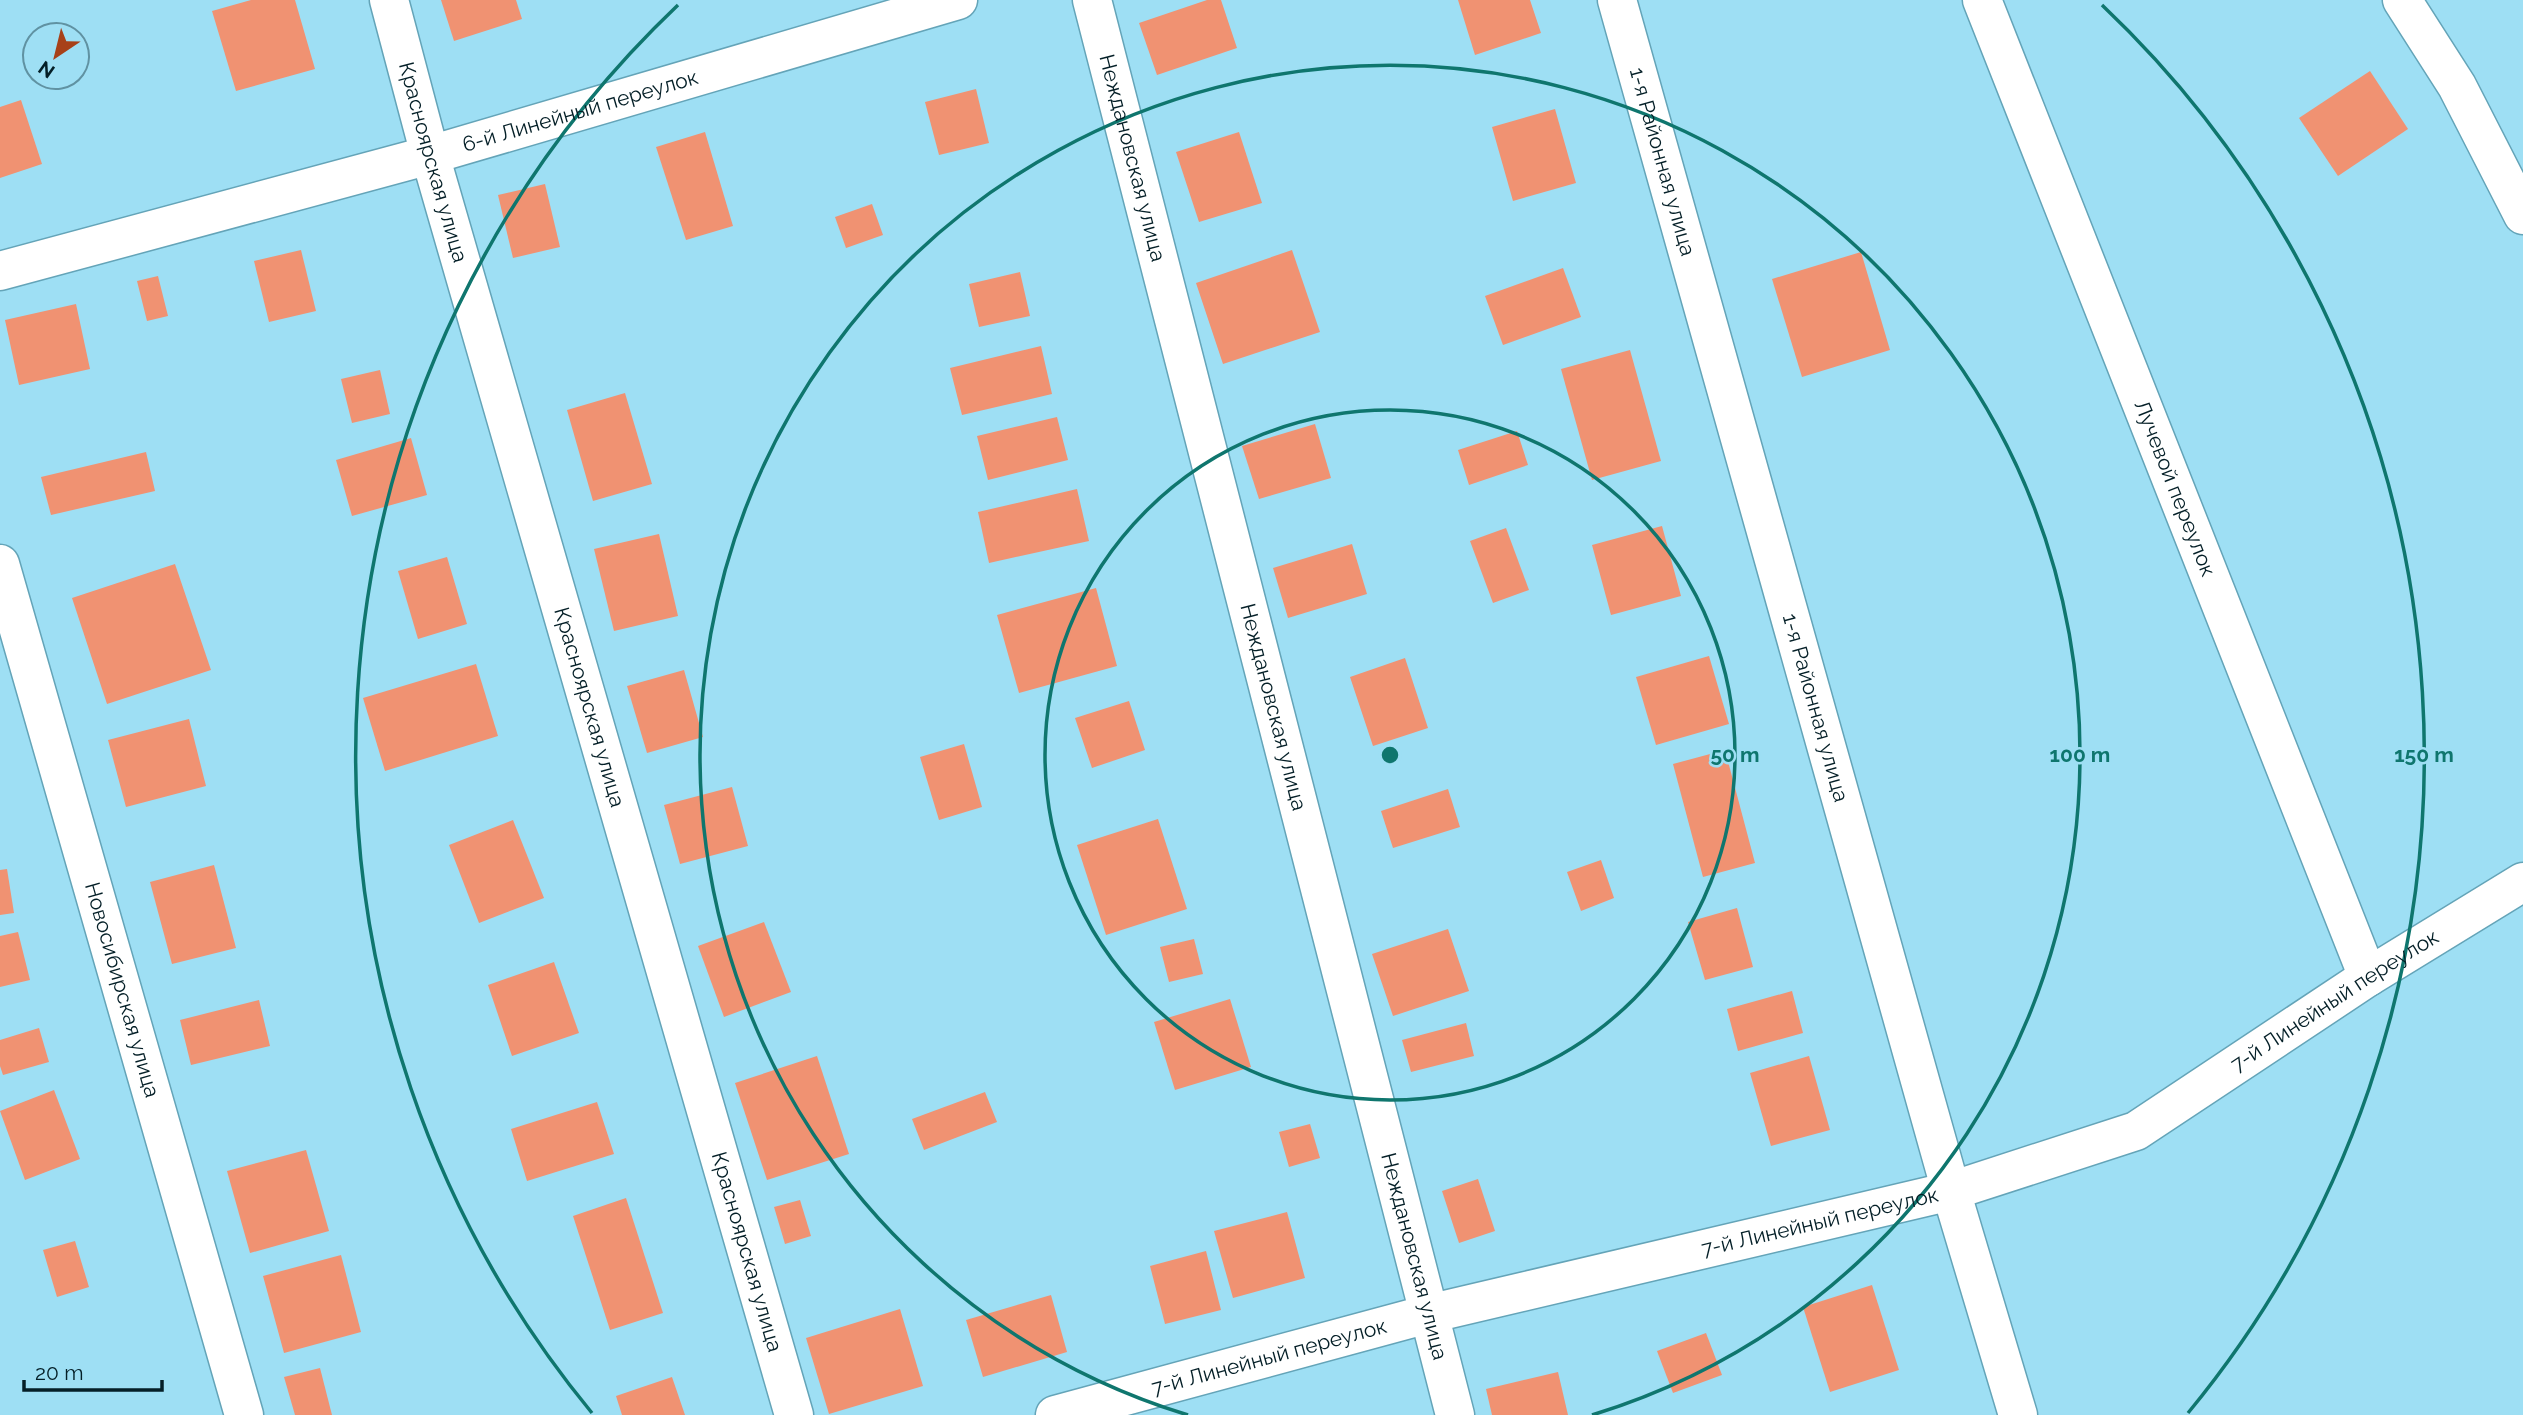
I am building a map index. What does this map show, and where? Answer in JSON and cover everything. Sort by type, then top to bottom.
[{"type":"street","name":"Красноярская улица","points":[[389,0],[430,155],[794,1415]]},
{"type":"street","name":"6-й Линейный переулок","points":[[0,271],[430,155],[958,0]]},
{"type":"street","name":"Неждановская улица","points":[[1092,0],[1455,1415]]},
{"type":"street","name":"1-я Районная улица","points":[[1617,0],[1951,1191],[2018,1415]]},
{"type":"street","name":"Лучевой переулок","points":[[1982,0],[2368,977]]},
{"type":"street","points":[[2402,0],[2457,86],[2523,215]]},
{"type":"street","name":"Новосибирская улица","points":[[0,564],[244,1415]]},
{"type":"street","name":"7-й Линейный переулок","points":[[1055,1415],[1428,1314],[1951,1191],[2136,1130],[2368,977],[2523,882]]},
{"type":"building","points":[[251,0],[295,0],[315,69],[236,91],[212,11]]},
{"type":"building","points":[[441,0],[516,0],[522,19],[454,41]]},
{"type":"building","points":[[1207,0],[1221,0],[1237,48],[1157,75],[1139,23]]},
{"type":"building","points":[[1458,0],[1530,0],[1541,33],[1475,55]]},
{"type":"building","points":[[2370,71],[2408,129],[2338,176],[2299,118]]},
{"type":"building","points":[[976,89],[989,143],[939,155],[925,102]]},
{"type":"building","points":[[21,100],[42,164],[0,178],[0,107]]},
{"type":"building","points":[[1555,109],[1576,183],[1513,201],[1492,127]]},
{"type":"building","points":[[705,132],[733,226],[686,240],[656,147]]},
{"type":"building","points":[[1239,132],[1262,203],[1199,222],[1176,152]]},
{"type":"building","points":[[545,184],[560,247],[513,258],[498,195]]},
{"type":"building","points":[[872,204],[883,235],[846,248],[835,217]]},
{"type":"building","points":[[301,250],[316,311],[269,322],[254,261]]},
{"type":"building","points":[[1292,250],[1320,332],[1223,364],[1196,283]]},
{"type":"building","points":[[1861,252],[1890,350],[1802,377],[1772,279]]},
{"type":"building","points":[[1563,268],[1581,317],[1503,345],[1485,296]]},
{"type":"building","points":[[1020,272],[1030,316],[979,327],[969,284]]},
{"type":"building","points":[[158,276],[168,316],[147,321],[137,281]]},
{"type":"building","points":[[76,304],[90,369],[19,385],[5,320]]},
{"type":"building","points":[[1041,346],[1052,394],[962,415],[950,368]]},
{"type":"building","points":[[1630,350],[1661,461],[1592,480],[1561,369]]},
{"type":"building","points":[[380,370],[390,414],[352,423],[341,379]]},
{"type":"building","points":[[625,393],[652,484],[593,501],[567,410]]},
{"type":"building","points":[[1057,417],[1068,460],[988,480],[977,436]]},
{"type":"building","points":[[1315,424],[1331,478],[1259,499],[1242,446]]},
{"type":"building","points":[[1517,431],[1528,465],[1469,485],[1458,450]]},
{"type":"building","points":[[411,438],[427,495],[352,516],[336,460]]},
{"type":"building","points":[[146,452],[155,491],[51,515],[41,477]]},
{"type":"building","points":[[1077,489],[1089,541],[989,563],[978,512]]},
{"type":"building","points":[[1662,526],[1681,596],[1611,615],[1592,545]]},
{"type":"building","points":[[1506,528],[1529,590],[1493,603],[1470,541]]},
{"type":"building","points":[[659,534],[678,616],[614,631],[594,549]]},
{"type":"building","points":[[1352,544],[1367,594],[1288,618],[1273,568]]},
{"type":"building","points":[[447,557],[467,624],[418,639],[398,571]]},
{"type":"building","points":[[175,564],[211,670],[107,704],[72,598]]},
{"type":"building","points":[[1096,588],[1117,666],[1019,693],[997,615]]},
{"type":"building","points":[[1709,656],[1729,724],[1656,745],[1636,677]]},
{"type":"building","points":[[1405,658],[1428,728],[1373,746],[1350,677]]},
{"type":"building","points":[[476,664],[498,736],[385,771],[363,698]]},
{"type":"building","points":[[684,670],[703,737],[647,753],[627,686]]},
{"type":"building","points":[[1129,701],[1145,750],[1092,768],[1075,718]]},
{"type":"building","points":[[189,719],[206,786],[126,807],[108,740]]},
{"type":"building","points":[[964,744],[982,807],[939,820],[920,757]]},
{"type":"building","points":[[1725,750],[1755,863],[1703,877],[1673,764]]},
{"type":"building","points":[[732,787],[748,846],[680,864],[664,805]]},
{"type":"building","points":[[1448,789],[1460,827],[1393,848],[1381,811]]},
{"type":"building","points":[[1158,819],[1187,909],[1106,935],[1077,845]]},
{"type":"building","points":[[513,820],[544,898],[479,923],[449,845]]},
{"type":"building","points":[[1601,860],[1614,898],[1581,911],[1567,872]]},
{"type":"building","points":[[214,865],[236,948],[172,964],[150,882]]},
{"type":"building","points":[[7,869],[14,913],[0,915],[0,870]]},
{"type":"building","points":[[1737,908],[1753,967],[1705,980],[1688,922]]},
{"type":"building","points":[[764,922],[791,992],[724,1017],[698,946]]},
{"type":"building","points":[[1448,929],[1469,991],[1393,1016],[1372,954]]},
{"type":"building","points":[[18,932],[30,980],[0,987],[0,936]]},
{"type":"building","points":[[1194,939],[1203,974],[1169,982],[1160,947]]},
{"type":"building","points":[[554,962],[579,1033],[512,1056],[488,985]]},
{"type":"building","points":[[1792,991],[1803,1033],[1738,1051],[1727,1009]]},
{"type":"building","points":[[1230,999],[1251,1067],[1175,1090],[1154,1022]]},
{"type":"building","points":[[259,1000],[270,1046],[191,1065],[180,1020]]},
{"type":"building","points":[[1466,1023],[1474,1056],[1411,1072],[1402,1040]]},
{"type":"building","points":[[39,1028],[49,1062],[3,1075],[0,1066],[0,1040]]},
{"type":"building","points":[[817,1056],[849,1154],[767,1180],[735,1083]]},
{"type":"building","points":[[1809,1056],[1830,1130],[1771,1146],[1750,1073]]},
{"type":"building","points":[[54,1090],[80,1159],[25,1180],[0,1111]]},
{"type":"building","points":[[985,1092],[997,1122],[924,1150],[912,1119]]},
{"type":"building","points":[[597,1102],[614,1154],[527,1181],[511,1129]]},
{"type":"building","points":[[1310,1124],[1320,1158],[1289,1167],[1279,1132]]},
{"type":"building","points":[[306,1150],[329,1231],[250,1253],[227,1171]]},
{"type":"building","points":[[1478,1179],[1495,1231],[1459,1243],[1442,1191]]},
{"type":"building","points":[[626,1198],[663,1313],[610,1330],[573,1216]]},
{"type":"building","points":[[800,1200],[811,1236],[785,1244],[774,1207]]},
{"type":"building","points":[[1287,1212],[1305,1278],[1233,1298],[1214,1231]]},
{"type":"building","points":[[75,1241],[89,1287],[57,1297],[43,1250]]},
{"type":"building","points":[[1206,1251],[1221,1310],[1165,1324],[1150,1266]]},
{"type":"building","points":[[341,1255],[361,1332],[284,1353],[263,1276]]},
{"type":"building","points":[[1872,1285],[1899,1370],[1830,1392],[1803,1307]]},
{"type":"building","points":[[1051,1295],[1067,1352],[983,1377],[966,1320]]},
{"type":"building","points":[[900,1309],[923,1386],[829,1414],[806,1338]]},
{"type":"building","points":[[1706,1333],[1722,1375],[1673,1393],[1657,1351]]},
{"type":"building","points":[[320,1368],[332,1415],[295,1415],[284,1377]]},
{"type":"building","points":[[1558,1372],[1568,1415],[1492,1415],[1486,1389]]},
{"type":"building","points":[[672,1377],[685,1415],[622,1415],[616,1396]]}]
